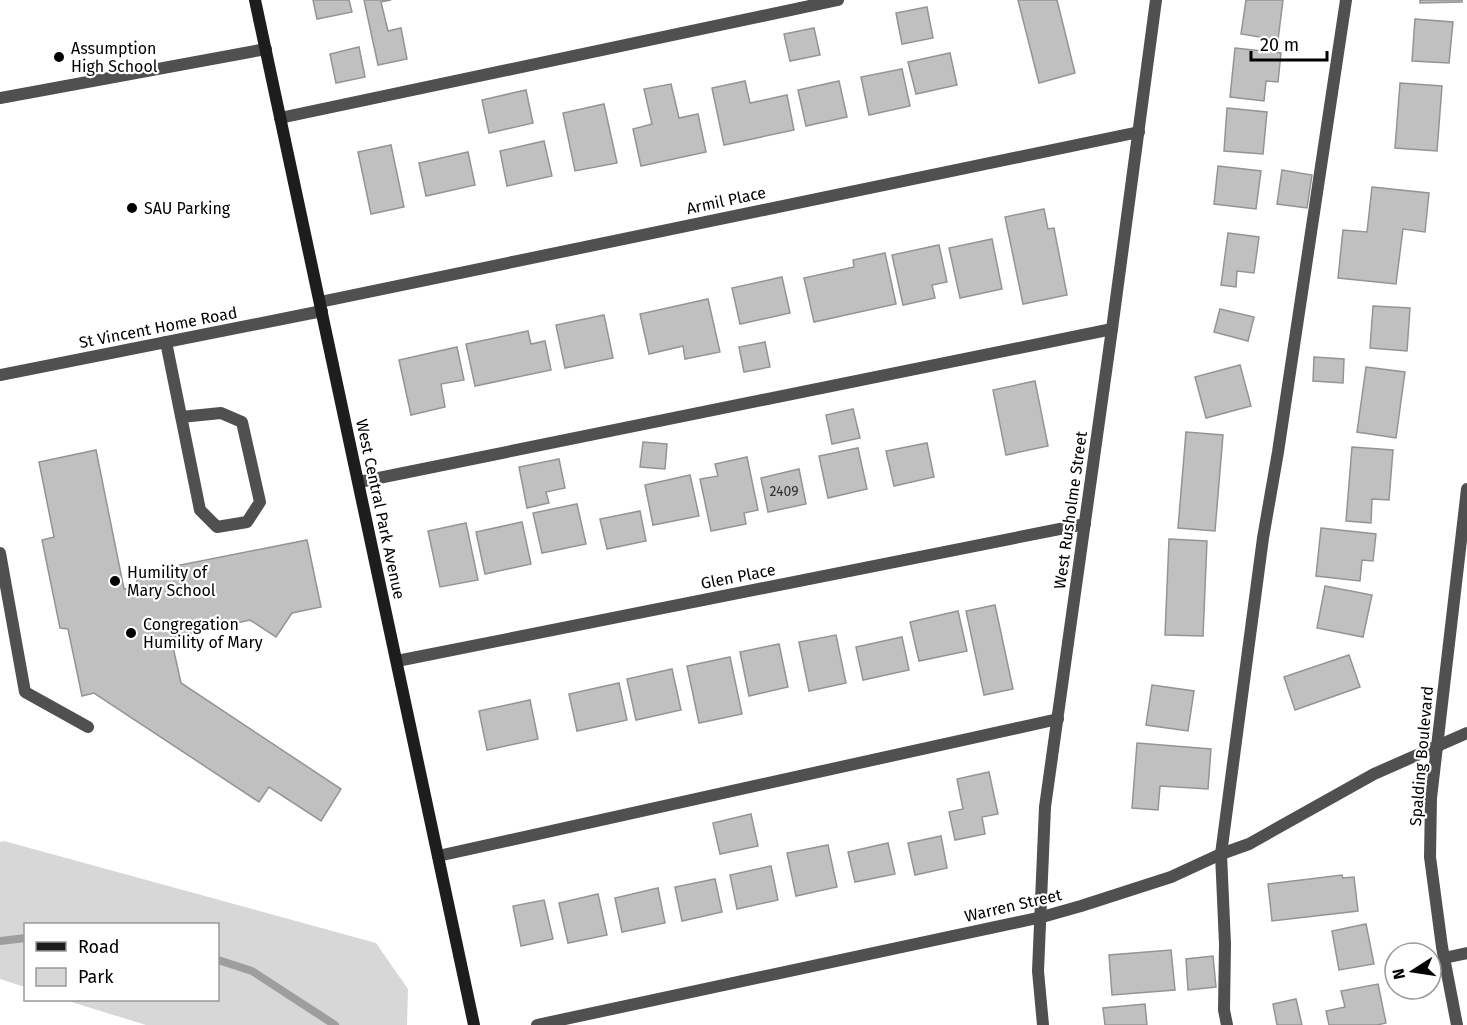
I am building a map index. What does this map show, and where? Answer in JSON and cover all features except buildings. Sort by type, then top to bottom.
[{"type":"main road","name":"West Central Park Avenue","points":[[255,0],[474,1025]]},
{"type":"street","points":[[280,118],[838,0]]},
{"type":"street","name":"West Rusholme Street","points":[[1042,1025],[1038,971],[1045,807],[1156,0]]},
{"type":"street","points":[[1227,1025],[1224,1010],[1225,944],[1221,854],[1263,538],[1346,0]]},
{"type":"street","points":[[0,98],[266,50]]},
{"type":"street","name":"Armil Place","points":[[321,306],[1139,132]]},
{"type":"street","name":"St Vincent Home Road","points":[[0,375],[166,342],[321,306]]},
{"type":"street","points":[[359,482],[1112,329]]},
{"type":"street","points":[[166,342],[181,417],[200,510],[217,527],[247,522],[260,502],[242,422],[221,413],[181,417]]},
{"type":"street","name":"Spalding Boulevard","points":[[1457,1025],[1444,958],[1431,858],[1431,798],[1467,489]]},
{"type":"street","name":"Glen Place","points":[[397,661],[1085,524]]},
{"type":"street","points":[[0,553],[25,692],[88,727]]},
{"type":"street","points":[[438,856],[1058,719]]},
{"type":"street","name":"Warren Street","points":[[537,1025],[1042,917],[1081,906],[1171,877],[1248,844],[1374,774],[1467,733]]},
{"type":"street","points":[[1444,958],[1467,953]]},
{"type":"green space","points":[[4,841],[376,943],[408,989],[407,1025],[146,1025],[68,1001],[219,1001],[219,923],[24,923],[24,987],[0,979],[0,842]]},
{"type":"waterway","points":[[0,941],[24,938]]},
{"type":"waterway","points":[[219,960],[252,971],[335,1025]]},
{"type":"place","name":"Assumption High School","points":[[59,57]]},
{"type":"place","name":"SAU Parking","points":[[132,208]]},
{"type":"place","name":"Humility of Mary School","points":[[115,581]]},
{"type":"place","name":"Congregation Humility of Mary","points":[[131,633]]}]
